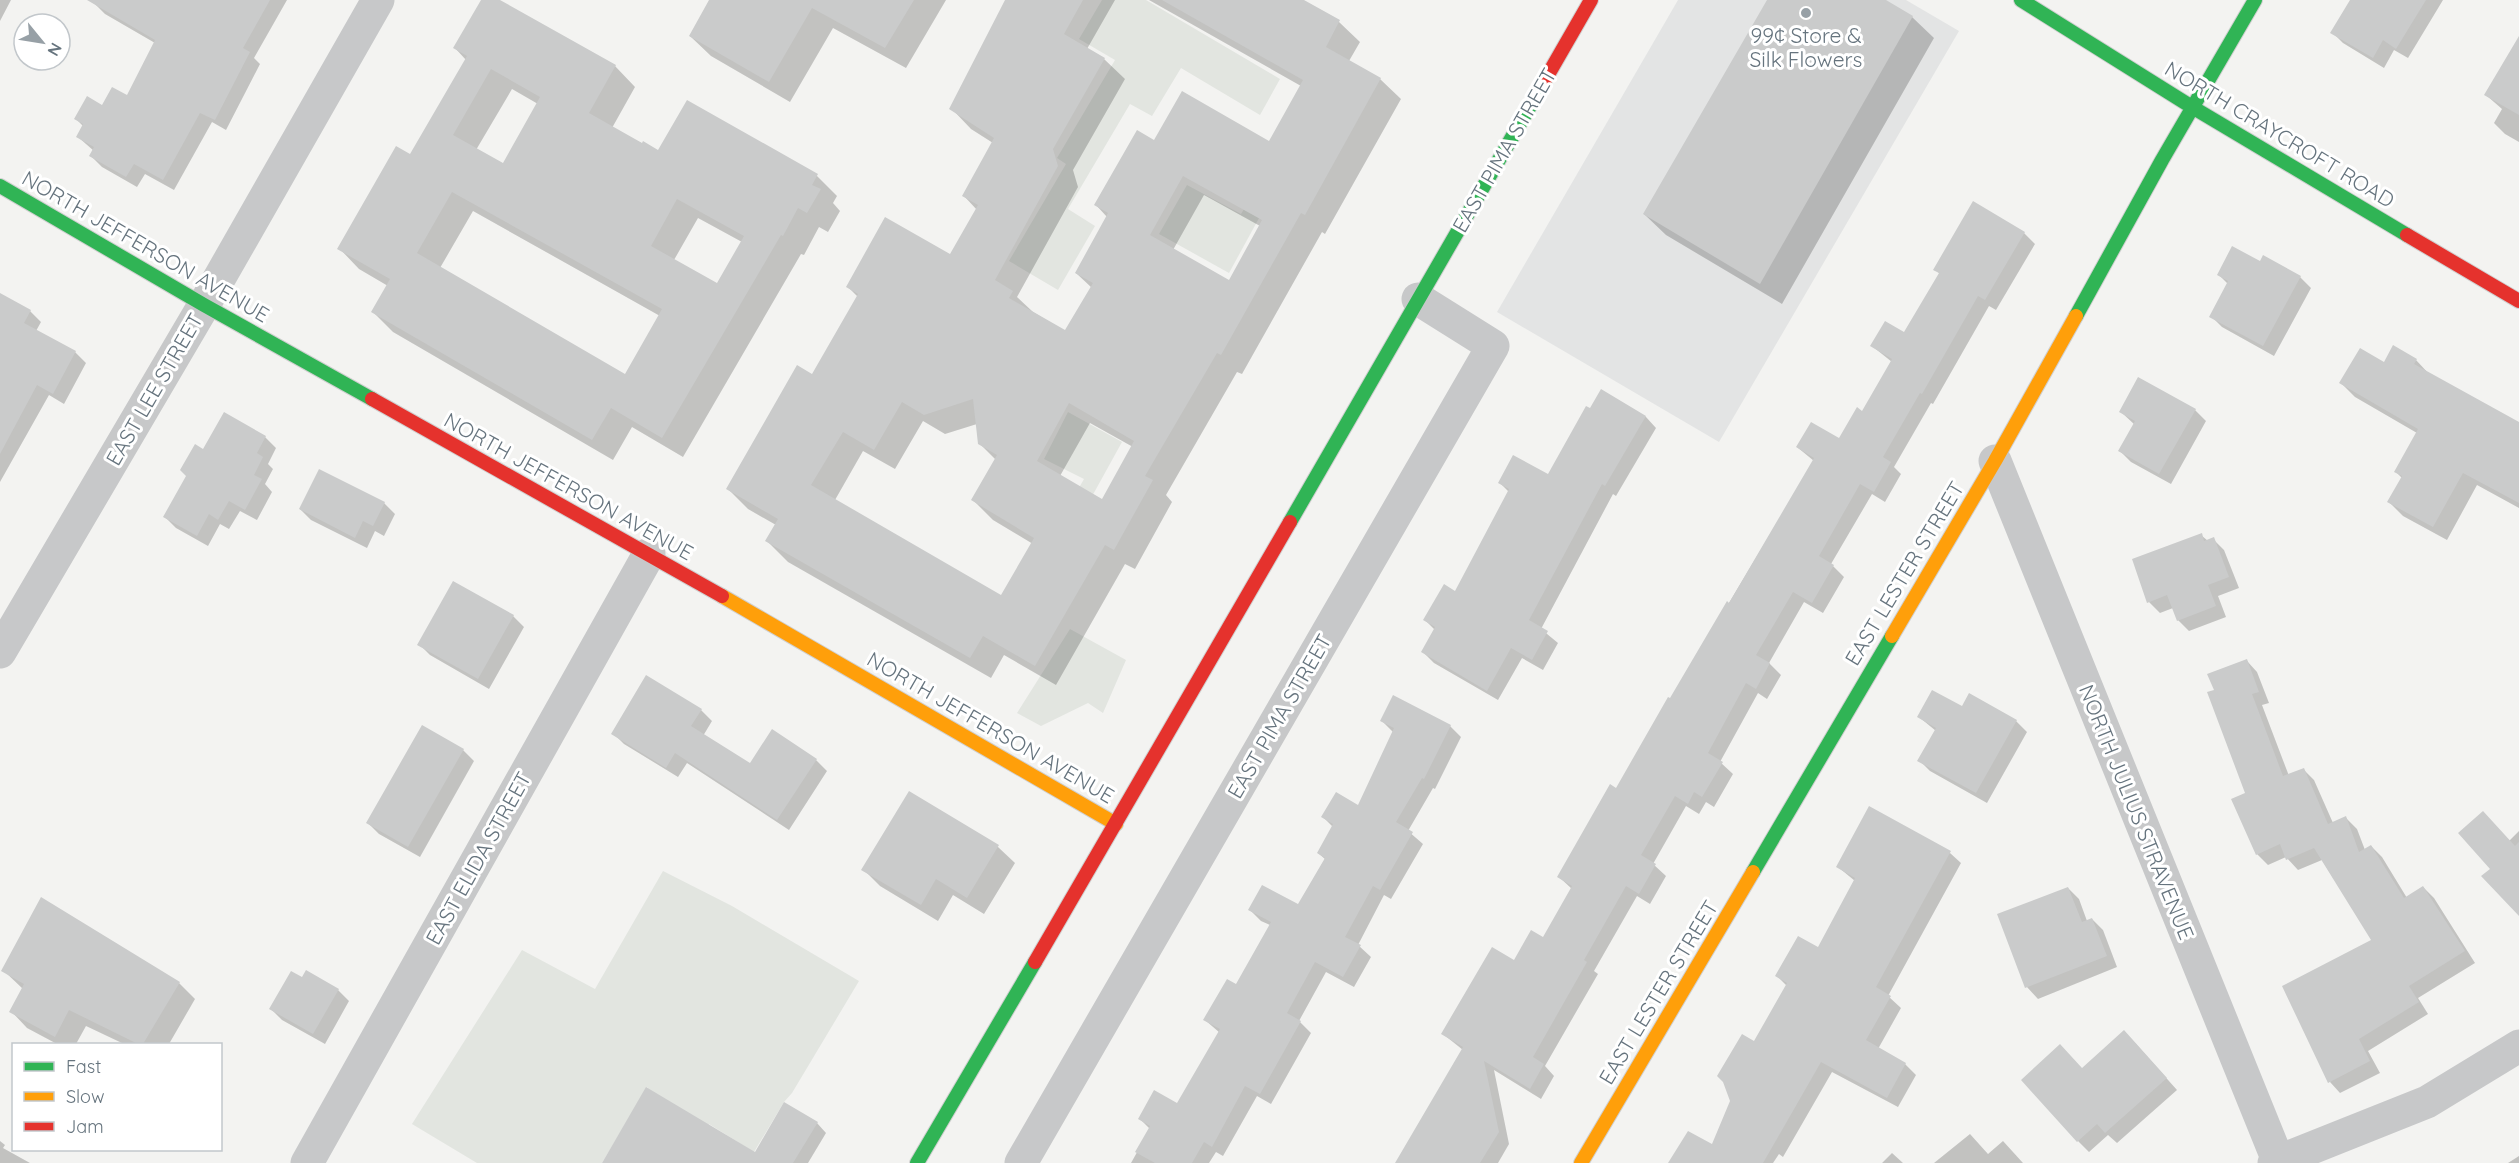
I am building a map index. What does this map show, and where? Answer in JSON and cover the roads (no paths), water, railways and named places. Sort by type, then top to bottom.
[{"type":"street","name":"EAST LEE STREET","points":[[0,652],[204,305],[378,0]]},
{"type":"street","name":"EAST PIMA STREET","points":[[916,1163],[1116,824],[1591,0]]},
{"type":"street","name":"NORTH CRAYCROFT ROAD","points":[[2021,0],[2192,107],[2519,301]]},
{"type":"street","name":"EAST LESTER STREET","points":[[1581,1163],[1995,461],[2192,107],[2255,0]]},
{"type":"street","name":"NORTH JEFFERSON AVENUE","points":[[0,186],[204,305],[649,554],[1116,824]]},
{"type":"street","name":"EAST PIMA STREET","points":[[1021,1163],[1493,346],[1418,299]]},
{"type":"street","name":"NORTH JULIUS STRAVENUE","points":[[1995,461],[2277,1162]]},
{"type":"street","name":"EAST ELIDA STREET","points":[[307,1163],[649,554]]},
{"type":"street","points":[[2277,1162],[2427,1102],[2519,1046]]},
{"type":"place","name":"99¢ Store & Silk Flowers","points":[[1806,13]]}]
